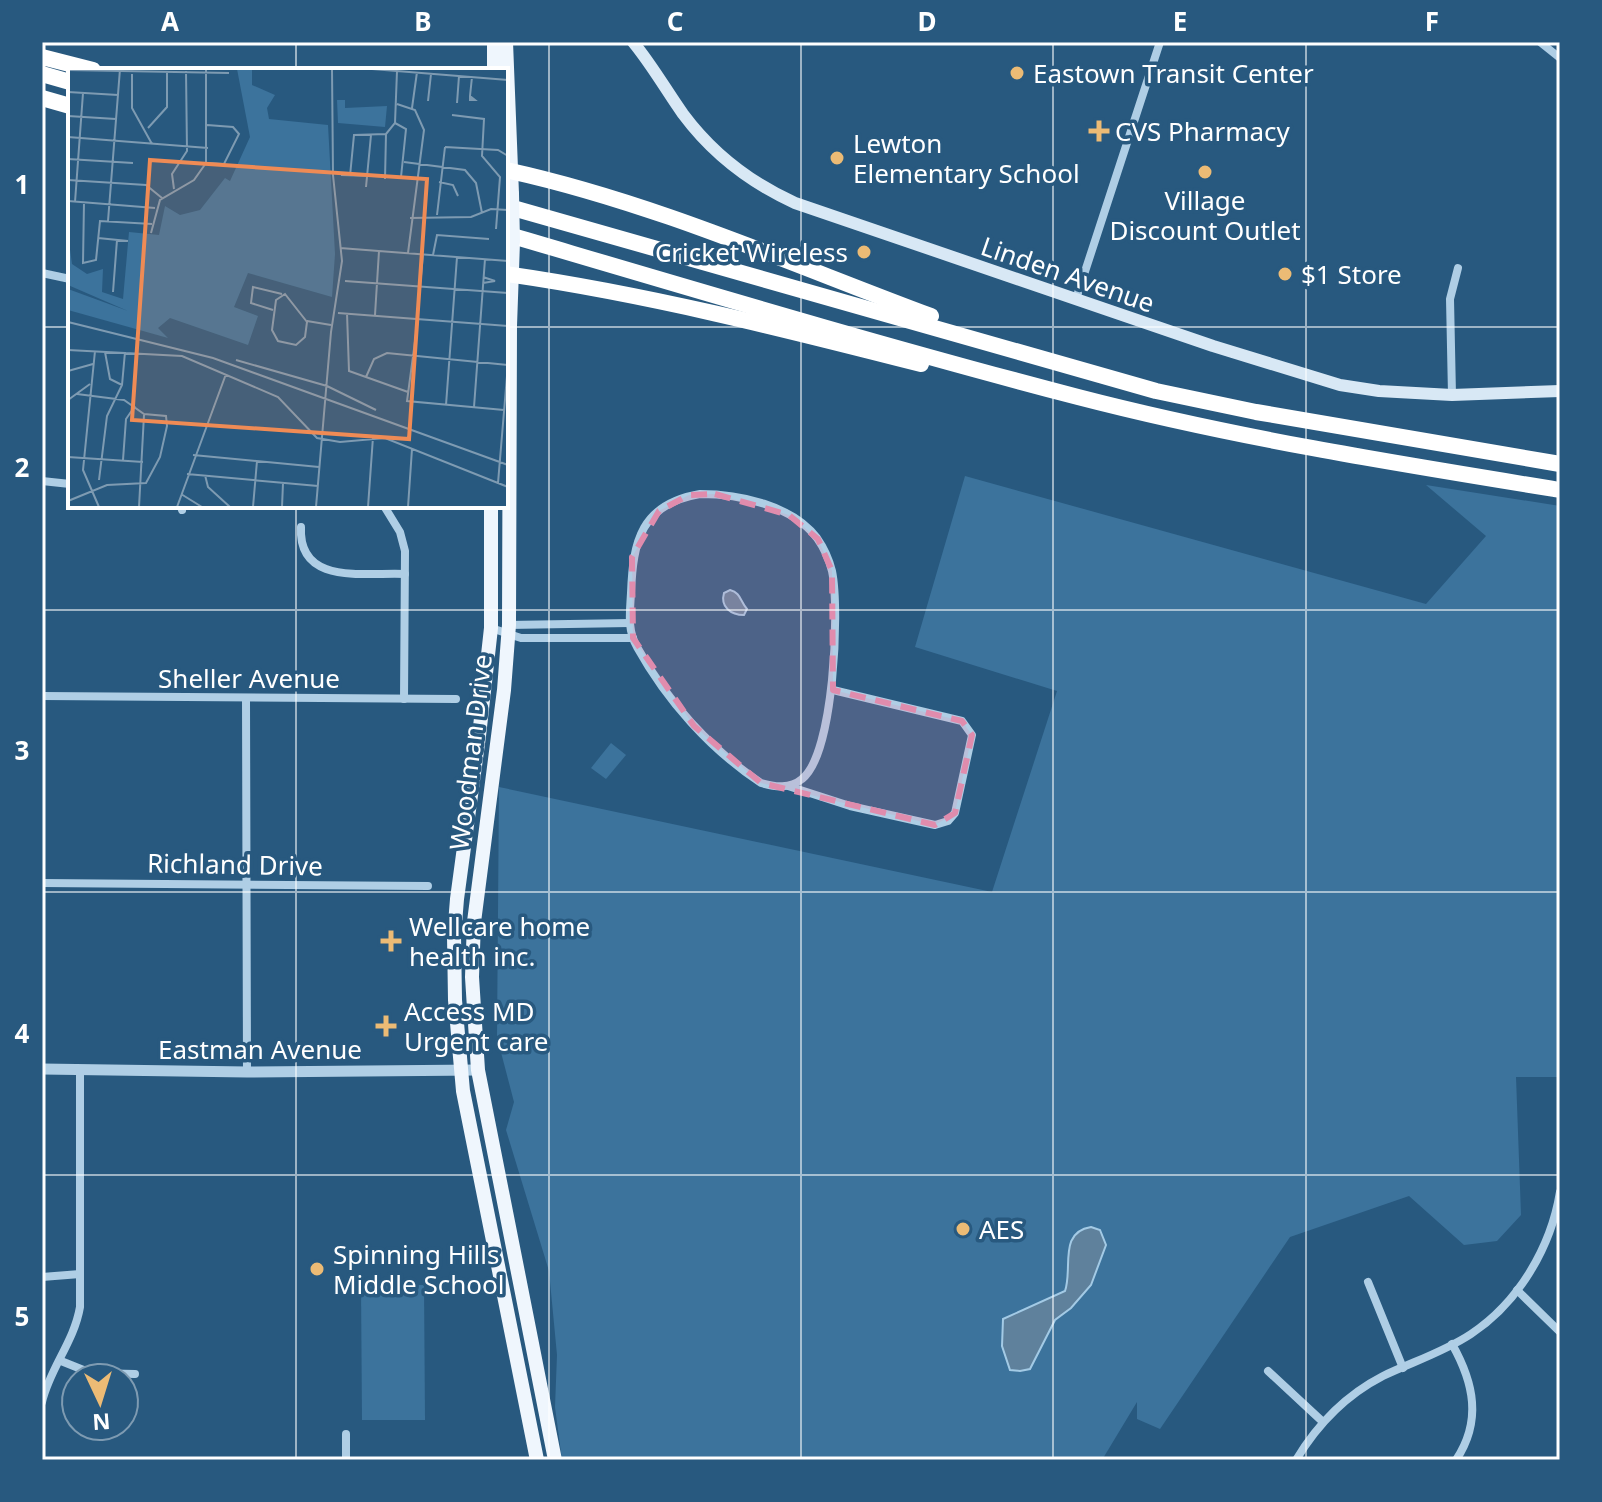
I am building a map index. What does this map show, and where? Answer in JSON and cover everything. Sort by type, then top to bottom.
[{"type":"highway","points":[[42,57],[85,68]]},
{"type":"highway","points":[[42,74],[68,81]]},
{"type":"highway","points":[[42,98],[68,105]]},
{"type":"highway","points":[[508,170],[636,206],[719,234],[1006,347]]},
{"type":"highway","points":[[509,200],[1156,391],[1256,412],[1560,464]]},
{"type":"highway","points":[[510,238],[1079,397]]},
{"type":"highway","points":[[509,274],[586,286],[751,321],[924,365],[1245,434],[1560,490]]},
{"type":"main road","points":[[494,42],[494,68]]},
{"type":"main road","name":"Woodman Drive","points":[[506,42],[506,68]]},
{"type":"main road","name":"Linden Avenue","points":[[633,42],[698,132],[729,163],[769,190],[849,223],[1213,346],[1340,385],[1379,391],[1452,395],[1560,391]]},
{"type":"main road","name":"Woodman Drive","points":[[508,170],[511,306],[509,629],[474,922],[472,977],[478,1070],[555,1460]]},
{"type":"main road","name":"Woodman Drive","points":[[491,508],[491,628],[454,936],[455,1000],[460,1072],[537,1460]]},
{"type":"street","points":[[1076,299],[1160,42]]},
{"type":"street","points":[[1540,42],[1560,58]]},
{"type":"street","points":[[1452,395],[1450,299],[1458,268]]},
{"type":"street","points":[[42,273],[68,279]]},
{"type":"street","points":[[42,481],[68,484]]},
{"type":"street","points":[[788,786],[803,779],[812,766],[833,690],[833,582],[829,560],[818,539],[801,523],[763,504],[715,494],[678,499],[648,522],[635,545],[630,623],[633,638],[669,694],[708,741],[761,783],[788,786],[850,806],[935,825],[948,821],[955,813],[972,735],[962,721],[833,690]]},
{"type":"street","points":[[385,508],[403,541],[404,699]]},
{"type":"street","points":[[301,527],[301,542],[307,557],[326,570],[405,574]]},
{"type":"street","points":[[491,628],[630,623]]},
{"type":"street","points":[[509,629],[521,638],[633,638]]},
{"type":"street","name":"Sheller Avenue","points":[[42,696],[456,699]]},
{"type":"street","points":[[246,699],[247,1072]]},
{"type":"street","name":"Richland Drive","points":[[42,883],[428,886]]},
{"type":"street","name":"Eastman Avenue","points":[[42,1069],[247,1072],[478,1070]]},
{"type":"street","points":[[42,1402],[78,1322],[80,1307],[80,1069]]},
{"type":"street","points":[[1296,1460],[1323,1422],[1367,1385],[1452,1344],[1486,1323],[1517,1290],[1556,1228],[1560,1192]]},
{"type":"street","points":[[42,1277],[80,1274]]},
{"type":"street","points":[[1368,1282],[1403,1368]]},
{"type":"street","points":[[1517,1290],[1560,1332]]},
{"type":"street","points":[[1452,1344],[1469,1377],[1473,1403],[1471,1428],[1456,1460]]},
{"type":"street","points":[[1268,1371],[1323,1422]]},
{"type":"street","points":[[346,1434],[346,1460]]},
{"type":"highlighted area","points":[[715,494],[789,515],[818,539],[832,571],[833,690],[962,721],[972,735],[955,813],[935,825],[761,783],[694,726],[633,638],[632,557],[659,511],[689,495]]},
{"type":"shaded area","points":[[965,476],[1426,604],[1486,536],[1426,485],[1560,506],[1560,1077],[1516,1077],[1521,1215],[1497,1241],[1464,1245],[1409,1196],[1290,1237],[1160,1429],[1137,1419],[1137,1402],[1102,1460],[562,1460],[555,1407],[557,1355],[549,1271],[506,1130],[514,1102],[497,1037],[499,787],[992,892],[1057,691],[915,647]]},
{"type":"shaded area","points":[[730,590],[738,595],[747,609],[744,615],[735,614],[725,606],[724,593]]},
{"type":"shaded area","points":[[611,743],[626,755],[606,779],[591,768]]},
{"type":"shaded area","points":[[1091,1227],[1100,1230],[1106,1245],[1091,1285],[1071,1308],[1055,1320],[1030,1369],[1010,1370],[1002,1346],[1003,1319],[1065,1291],[1070,1244],[1081,1230]]},
{"type":"shaded area","points":[[424,1285],[425,1420],[362,1420],[361,1286]]},
{"type":"place","name":"Eastown Transit Center","points":[[1017,73]]},
{"type":"place","name":"CVS Pharmacy","points":[[1099,131]]},
{"type":"place","name":"Lewton Elementary School","points":[[837,158]]},
{"type":"place","name":"Village Discount Outlet","points":[[1205,172]]},
{"type":"place","name":"Cricket Wireless","points":[[864,252]]},
{"type":"place","name":"$1 Store","points":[[1285,274]]},
{"type":"place","name":"Wellcare home health inc.","points":[[391,941]]},
{"type":"place","name":"Access MD Urgent care","points":[[386,1026]]},
{"type":"place","name":"AES","points":[[963,1229]]},
{"type":"place","name":"Spinning Hills Middle School","points":[[317,1269]]}]
